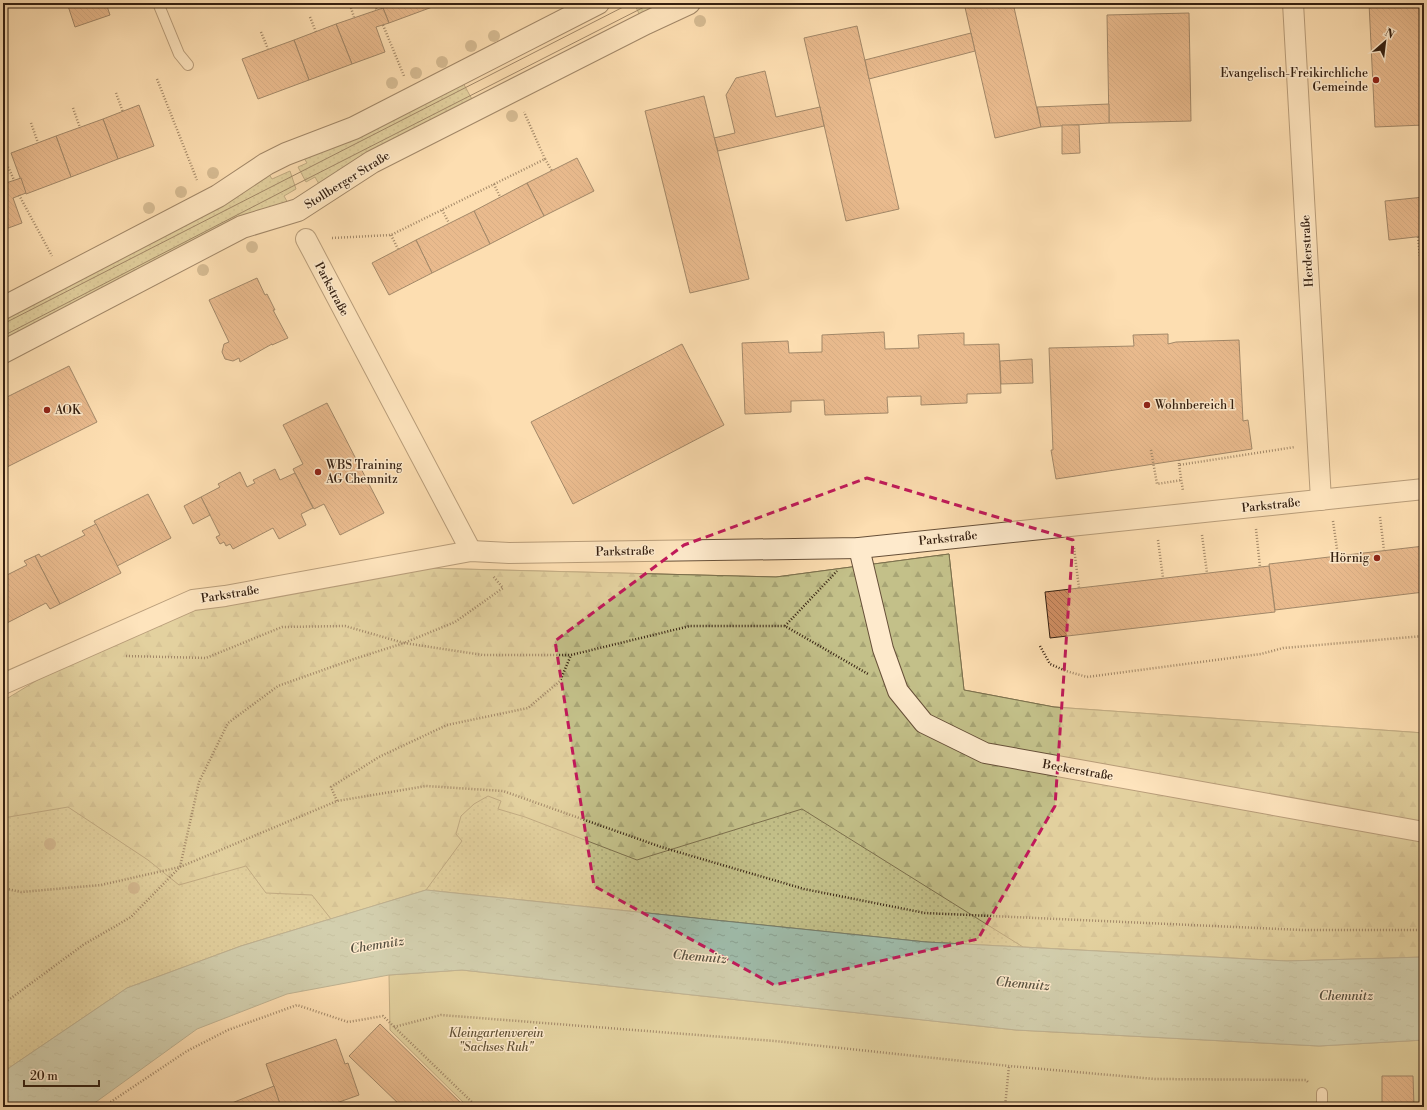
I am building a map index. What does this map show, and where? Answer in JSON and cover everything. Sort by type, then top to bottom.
[{"type":"main road","points":[[3,308],[218,196],[266,164],[286,154],[354,128],[598,3]]},
{"type":"main road","name":"Stollberger Straße","points":[[3,352],[242,227],[298,210],[372,162],[646,23],[689,3]]},
{"type":"street","name":"Herderstraße","points":[[1293,3],[1318,444],[1326,499]]},
{"type":"street","name":"Parkstraße","points":[[306,239],[471,551]]},
{"type":"street","name":"Parkstraße","points":[[3,684],[193,600],[225,596],[471,551],[509,553],[859,548],[1424,489]]},
{"type":"street","name":"Beckerstraße","points":[[859,548],[883,649],[898,691],[924,723],[985,753],[1424,832]]},
{"type":"lane","points":[[158,3],[179,54],[188,65]]},
{"type":"lane","points":[[1322,1093],[1322,1107]]},
{"type":"path","points":[[373,3],[377,10]]},
{"type":"path","points":[[350,5],[354,17]]},
{"type":"path","points":[[310,17],[316,32]]},
{"type":"path","points":[[383,25],[406,80]]},
{"type":"path","points":[[261,32],[268,50]]},
{"type":"path","points":[[157,79],[199,183]]},
{"type":"path","points":[[514,90],[552,171]]},
{"type":"path","points":[[116,93],[123,112]]},
{"type":"path","points":[[73,108],[80,128]]},
{"type":"path","points":[[31,124],[38,143]]},
{"type":"path","points":[[3,156],[14,180]]},
{"type":"path","points":[[306,239],[391,235],[546,159]]},
{"type":"path","points":[[494,184],[500,197]]},
{"type":"path","points":[[19,195],[54,260]]},
{"type":"path","points":[[442,210],[449,223]]},
{"type":"path","points":[[391,235],[398,249]]},
{"type":"path","points":[[1418,237],[1420,257]]},
{"type":"path","points":[[1179,464],[1318,444]]},
{"type":"path","points":[[1151,450],[1157,484],[1182,479],[1179,460]]},
{"type":"path","points":[[1378,494],[1384,550]]},
{"type":"path","points":[[1326,499],[1338,556]]},
{"type":"path","points":[[1253,507],[1260,566]]},
{"type":"path","points":[[1199,512],[1207,573]]},
{"type":"path","points":[[1156,518],[1163,578]]},
{"type":"path","points":[[1071,525],[1079,588]]},
{"type":"path","points":[[785,626],[859,548]]},
{"type":"path","points":[[3,1004],[83,945],[131,917],[180,867],[198,782],[228,723],[278,686],[404,643],[455,622],[503,588],[471,551]]},
{"type":"path","points":[[95,643],[114,656],[206,658],[282,627],[345,626],[404,643],[483,655],[571,655],[690,626],[785,626],[898,691]]},
{"type":"path","points":[[1040,646],[1050,664],[1087,678],[1261,654],[1283,648],[1424,636]]},
{"type":"path","points":[[338,801],[331,787],[379,757],[447,725],[528,708],[560,681],[571,655]]},
{"type":"path","points":[[3,888],[21,892],[101,885],[180,867],[338,801],[426,786],[503,791],[661,847],[804,888],[925,913],[1302,930],[1424,930]]},
{"type":"path","points":[[103,1107],[187,1051],[228,1030],[297,1005],[348,1022],[383,1016],[477,1107]]},
{"type":"path","points":[[394,1027],[441,1015],[776,1041],[1009,1066],[1155,1079],[1306,1080],[1322,1093]]},
{"type":"path","points":[[1005,1107],[1009,1066]]},
{"type":"highlighted area","points":[[867,478],[1073,540],[1055,806],[978,939],[774,985],[594,886],[555,641],[684,545]]},
{"type":"green space","points":[[634,3],[674,3],[641,18]]},
{"type":"green space","points":[[461,79],[474,103],[320,186],[315,177],[306,182],[298,167],[307,163],[302,155]]},
{"type":"green space","points":[[267,171],[272,179],[290,171],[296,189],[284,196],[289,205],[3,344],[3,315]]},
{"type":"green space","points":[[949,554],[964,690],[1054,707],[1424,733],[1424,957],[1287,961],[926,942],[426,890],[241,946],[127,988],[3,1072],[3,701],[342,566],[776,577]]},
{"type":"green space","points":[[949,554],[964,690],[1054,707],[1424,733],[1424,957],[1287,961],[1023,947],[802,809],[637,860],[525,817],[498,809],[501,801],[488,796],[474,804],[461,816],[456,834],[462,841],[426,890],[331,919],[312,895],[266,893],[246,866],[179,885],[148,860],[68,807],[3,818],[3,701],[162,604],[342,566],[776,577]]},
{"type":"green space","name":"Kleingartenverein \"Sachses Ruh\"","points":[[462,970],[1016,1030],[1319,1046],[1424,1040],[1424,1107],[468,1107],[390,1030],[389,975]]},
{"type":"water","name":"Chemnitz","points":[[426,890],[926,942],[1287,961],[1424,957],[1424,1040],[1319,1046],[1016,1030],[462,970],[389,975],[287,994],[197,1029],[89,1107],[3,1107],[3,1072],[127,988],[241,946]]},
{"type":"building","points":[[67,3],[106,3],[110,15],[75,27]]},
{"type":"building","points":[[381,3],[434,3],[435,6],[389,23]]},
{"type":"building","points":[[964,3],[1013,3],[1041,127],[995,138]]},
{"type":"building","points":[[1369,3],[1419,3],[1424,125],[1375,127]]},
{"type":"building","points":[[383,8],[389,23],[376,27],[385,52],[352,64],[336,24]]},
{"type":"building","points":[[1189,13],[1191,121],[1109,123],[1107,15]]},
{"type":"building","points":[[336,24],[352,64],[309,80],[294,40]]},
{"type":"building","points":[[857,26],[899,209],[846,221],[804,38]]},
{"type":"building","points":[[971,33],[975,51],[869,79],[865,60]]},
{"type":"building","points":[[294,40],[309,80],[258,99],[242,59]]},
{"type":"building","points":[[765,71],[776,117],[820,107],[824,126],[718,151],[714,138],[735,133],[726,95],[736,78]]},
{"type":"building","points":[[704,96],[749,279],[690,293],[645,111]]},
{"type":"building","points":[[1109,104],[1109,123],[1041,127],[1037,107]]},
{"type":"building","points":[[139,105],[154,146],[118,159],[103,119]]},
{"type":"building","points":[[103,119],[118,159],[71,177],[56,136]]},
{"type":"building","points":[[1062,125],[1079,125],[1080,153],[1062,154]]},
{"type":"building","points":[[56,136],[71,177],[26,194],[11,153]]},
{"type":"building","points":[[577,158],[594,191],[544,216],[527,183]]},
{"type":"building","points":[[21,178],[26,193],[13,198],[22,223],[3,230],[3,184]]},
{"type":"building","points":[[527,183],[544,216],[490,244],[474,211]]},
{"type":"building","points":[[1424,197],[1424,236],[1389,240],[1385,201]]},
{"type":"building","points":[[474,211],[490,244],[432,273],[416,240]]},
{"type":"building","points":[[416,240],[432,273],[389,295],[372,263]]},
{"type":"building","points":[[257,278],[265,295],[267,294],[275,310],[273,310],[288,338],[272,344],[240,362],[239,358],[233,361],[225,359],[222,352],[224,344],[229,342],[209,300]]},
{"type":"building","points":[[884,332],[885,349],[919,348],[918,335],[964,333],[964,345],[999,344],[1001,393],[967,394],[967,403],[921,405],[921,396],[887,397],[888,413],[825,415],[824,400],[791,401],[791,412],[745,414],[742,343],[788,341],[789,353],[822,352],[822,335]]},
{"type":"building","name":"Wohnbereich 1","points":[[1168,334],[1168,344],[1176,342],[1239,340],[1243,421],[1248,420],[1252,449],[1056,479],[1051,450],[1053,450],[1049,348],[1134,346],[1133,335]]},
{"type":"building","points":[[682,344],[724,425],[573,504],[531,422]]},
{"type":"building","points":[[1032,359],[1033,383],[1001,384],[1000,361]]},
{"type":"building","name":"AOK","points":[[69,366],[97,422],[3,469],[3,399]]},
{"type":"building","points":[[327,403],[384,513],[340,535],[324,504],[314,509],[295,473],[293,469],[303,464],[283,425]]},
{"type":"building","points":[[275,469],[280,480],[295,473],[313,508],[301,514],[306,525],[279,539],[273,528],[233,549],[230,544],[226,546],[224,542],[220,544],[216,537],[220,535],[201,497],[220,487],[218,484],[240,472],[247,487],[255,483],[253,480]]},
{"type":"building","points":[[148,494],[171,538],[117,566],[94,521]]},
{"type":"building","points":[[201,497],[210,515],[193,524],[184,506]]},
{"type":"building","points":[[96,524],[121,573],[60,604],[35,556],[39,554],[41,557],[85,535],[82,531]]},
{"type":"building","points":[[1424,546],[1424,592],[1275,610],[1269,564]]},
{"type":"building","points":[[35,556],[60,604],[50,609],[46,603],[3,625],[3,577],[27,565],[24,561]]},
{"type":"building","points":[[1269,566],[1275,612],[1050,638],[1045,592]]},
{"type":"building","points":[[380,1024],[465,1107],[402,1107],[349,1056]]},
{"type":"building","points":[[336,1039],[345,1064],[348,1063],[359,1095],[325,1107],[281,1107],[266,1064]]},
{"type":"building","points":[[1382,1076],[1413,1076],[1414,1107],[1382,1107]]},
{"type":"building","points":[[274,1086],[281,1107],[222,1107]]},
{"type":"tram line","points":[[3,324],[631,3]]},
{"type":"tram line","points":[[3,336],[652,3]]},
{"type":"place","name":"Evangelisch-Freikirchliche Gemeinde","points":[[1376,80]]},
{"type":"place","name":"Wohnbereich 1","points":[[1147,405]]},
{"type":"place","name":"AOK","points":[[47,410]]},
{"type":"place","name":"WBS Training AG Chemnitz","points":[[318,472]]},
{"type":"place","name":"Hörnig","points":[[1377,558]]}]
